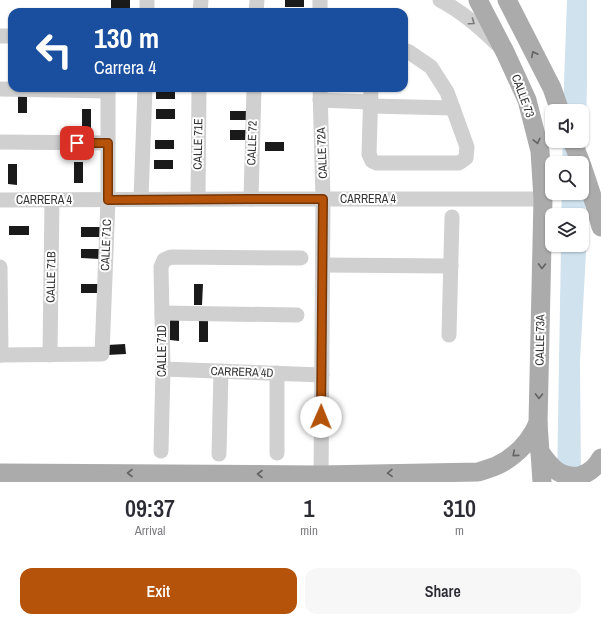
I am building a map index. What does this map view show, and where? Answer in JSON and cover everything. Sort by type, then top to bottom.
[{"type":"main road","name":"CALLE 73","points":[[478,0],[505,52],[527,100],[540,151],[543,199]]},
{"type":"main road","points":[[506,0],[552,88],[558,104]]},
{"type":"main road","points":[[589,187],[601,227]]},
{"type":"main road","name":"CALLE 73A","points":[[542,482],[545,458],[538,423],[543,199]]},
{"type":"main road","points":[[0,472],[321,478],[478,472],[498,466],[514,456],[527,442],[538,423]]},
{"type":"main road","points":[[545,458],[556,471],[564,475],[576,477],[588,473],[595,468],[599,461]]},
{"type":"street","points":[[440,0],[448,4],[478,26],[505,52]]},
{"type":"street","points":[[370,99],[369,154],[372,161],[378,163],[459,163],[466,158],[467,147],[447,92],[431,67],[408,52]]},
{"type":"street","name":"CALLE 71C","points":[[50,355],[102,354],[108,200],[108,92]]},
{"type":"street","points":[[141,199],[144,92]]},
{"type":"street","name":"CALLE 71E","points":[[198,199],[199,92]]},
{"type":"street","name":"CALLE 72","points":[[250,199],[254,92]]},
{"type":"street","points":[[320,94],[453,108]]},
{"type":"street","name":"CALLE 72A","points":[[320,94],[323,199],[321,478]]},
{"type":"street","points":[[0,142],[108,143]]},
{"type":"street","name":"CARRERA 4","points":[[0,200],[543,199]]},
{"type":"street","name":"CALLE 71B","points":[[50,355],[52,200]]},
{"type":"street","points":[[449,335],[452,217]]},
{"type":"street","name":"CALLE 71D","points":[[161,451],[163,369],[162,267],[164,260],[171,257],[301,258]]},
{"type":"street","points":[[323,265],[451,266]]},
{"type":"street","points":[[0,267],[0,355],[50,355]]},
{"type":"street","points":[[162,313],[297,315]]},
{"type":"street","name":"CARRERA 4D","points":[[163,369],[322,375]]},
{"type":"street","points":[[219,454],[221,371]]},
{"type":"street","points":[[276,373],[276,453]]},
{"type":"water","points":[[567,0],[587,0],[587,104],[563,104]]},
{"type":"water","points":[[563,148],[586,148],[585,156],[562,156]]},
{"type":"water","points":[[562,200],[585,200],[585,208],[561,208]]},
{"type":"water","points":[[561,252],[586,252],[580,361],[581,482],[557,482]]},
{"type":"building","points":[[111,0],[130,0],[130,8],[111,8]]},
{"type":"building","points":[[285,0],[304,0],[304,7],[285,7]]},
{"type":"building","points":[[18,92],[27,93],[27,113],[18,113]]},
{"type":"building","points":[[156,92],[175,92],[175,99],[156,99]]},
{"type":"building","points":[[82,109],[91,109],[91,130],[82,130]]},
{"type":"building","points":[[156,109],[175,109],[175,119],[156,119]]},
{"type":"building","points":[[230,111],[249,111],[249,120],[230,120]]},
{"type":"building","points":[[230,130],[249,130],[249,140],[230,140]]},
{"type":"building","points":[[155,140],[174,140],[174,149],[155,149]]},
{"type":"building","points":[[265,142],[284,142],[284,151],[265,151]]},
{"type":"building","points":[[154,160],[173,160],[173,169],[154,169]]},
{"type":"building","points":[[74,162],[83,162],[83,183],[74,183]]},
{"type":"building","points":[[8,164],[17,164],[17,185],[8,184]]},
{"type":"building","points":[[9,226],[29,226],[29,235],[9,235]]},
{"type":"building","points":[[81,227],[101,227],[101,237],[81,237]]},
{"type":"building","points":[[81,249],[100,249],[100,259],[81,258]]},
{"type":"building","points":[[81,284],[100,284],[100,293],[81,293]]},
{"type":"building","points":[[194,284],[203,284],[202,305],[194,305]]},
{"type":"building","points":[[170,320],[179,320],[179,341],[170,340]]},
{"type":"building","points":[[199,321],[208,321],[208,342],[199,342]]},
{"type":"building","points":[[125,344],[126,354],[107,355],[107,345]]},
{"type":"route","points":[[77,143],[108,143],[108,200],[323,199],[321,417]]}]
